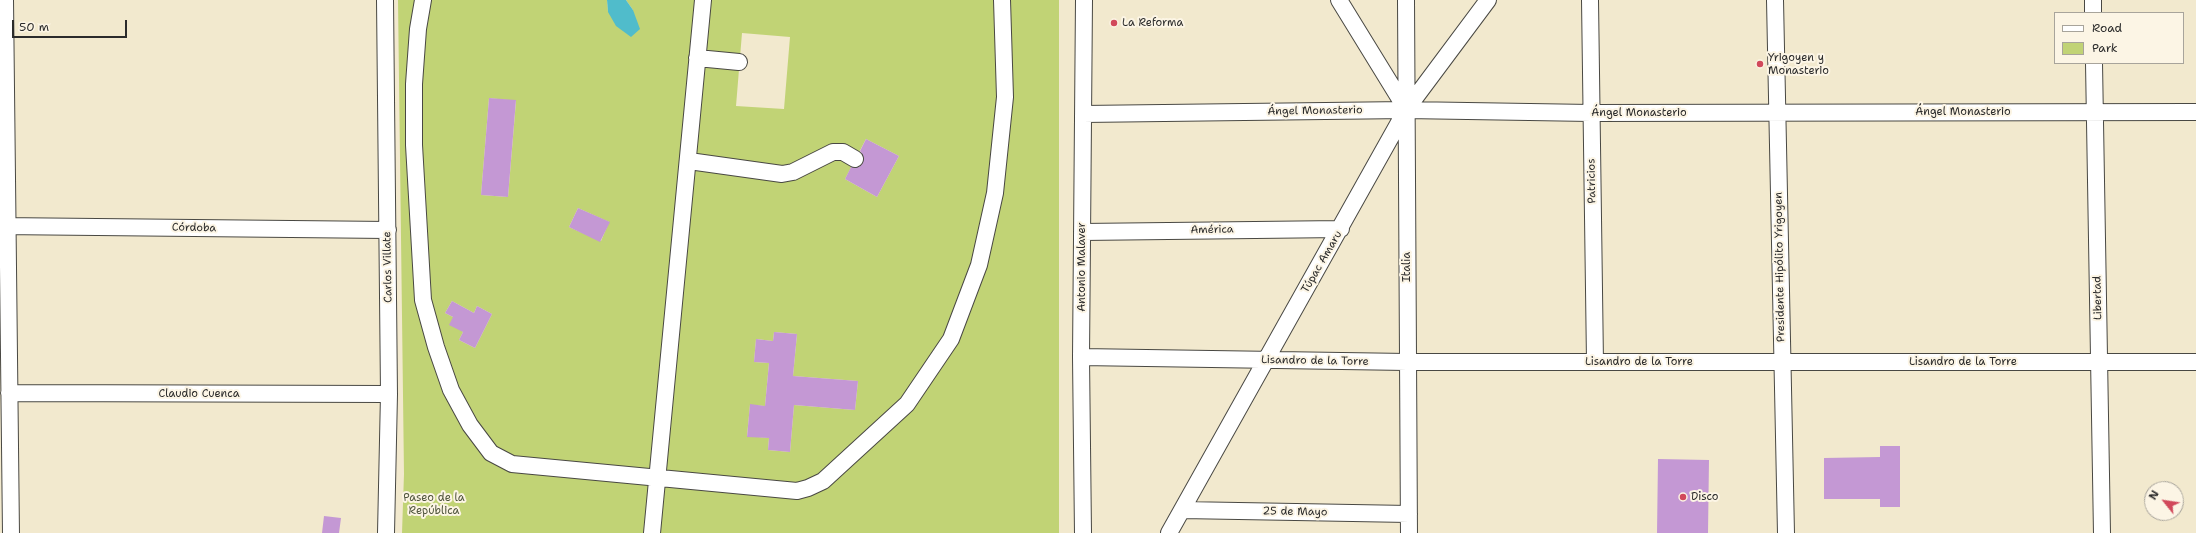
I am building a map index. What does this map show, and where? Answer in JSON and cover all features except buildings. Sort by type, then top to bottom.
[{"type":"street","points":[[5,0],[4,226],[11,533]]},
{"type":"street","name":"Carlos Villate","points":[[385,0],[389,394],[386,533]]},
{"type":"street","points":[[423,0],[418,29],[414,99],[414,145],[423,300],[436,347],[451,390],[470,425],[491,453],[512,464],[657,476],[797,491],[823,481],[907,404],[952,339],[979,265],[995,193],[1005,97],[1002,0]]},
{"type":"street","points":[[652,533],[689,161],[703,0]]},
{"type":"street","name":"Antonio Malaver","points":[[1083,533],[1081,357],[1084,0]]},
{"type":"street","points":[[1339,0],[1406,110]]},
{"type":"street","name":"Italia","points":[[1406,0],[1409,533]]},
{"type":"street","name":"Túpac Amaru","points":[[1169,533],[1265,360],[1341,229],[1406,110],[1488,0]]},
{"type":"street","name":"Patricios","points":[[1590,0],[1595,362]]},
{"type":"street","name":"Presidente Hipólito Yrigoyen","points":[[1775,0],[1786,533]]},
{"type":"street","points":[[2093,0],[2093,12]]},
{"type":"street","points":[[697,58],[739,62]]},
{"type":"street","name":"Libertad","points":[[2094,64],[2102,533]]},
{"type":"street","name":"Ángel Monasterio","points":[[1083,114],[1406,110],[1591,113],[2196,112]]},
{"type":"street","points":[[689,161],[782,174],[794,172],[833,152],[843,152],[855,159]]},
{"type":"street","name":"Córdoba","points":[[4,226],[388,230]]},
{"type":"street","name":"América","points":[[1082,232],[1341,229]]},
{"type":"street","name":"Lisandro de la Torre","points":[[1081,357],[1407,362],[2196,362]]},
{"type":"street","name":"Claudio Cuenca","points":[[9,393],[389,394]]},
{"type":"street","name":"25 de Mayo","points":[[1182,510],[1409,514]]},
{"type":"green space","name":"Paseo de la República","points":[[398,0],[607,0],[608,12],[633,10],[626,0],[1059,0],[1059,533],[402,533],[404,474]],"holes":[[[742,33],[790,37],[784,109],[736,106]],[[489,98],[516,101],[508,197],[481,195]],[[866,139],[899,156],[877,197],[845,179]],[[578,208],[609,222],[601,241],[569,227]],[[452,301],[474,313],[477,306],[492,314],[475,348],[459,340],[463,332],[453,317],[445,313]],[[774,332],[797,334],[793,376],[858,381],[855,410],[794,405],[790,452],[768,450],[769,438],[747,436],[750,405],[765,406],[769,363],[754,362],[756,339],[773,341]]]},
{"type":"water","points":[[607,0],[626,0],[633,10],[640,29],[631,37],[616,26],[608,12]]},
{"type":"place","name":"La Reforma","points":[[1114,23]]},
{"type":"place","name":"Yrigoyen y Monasterio","points":[[1760,64]]},
{"type":"place","name":"Disco","points":[[1683,497]]}]
